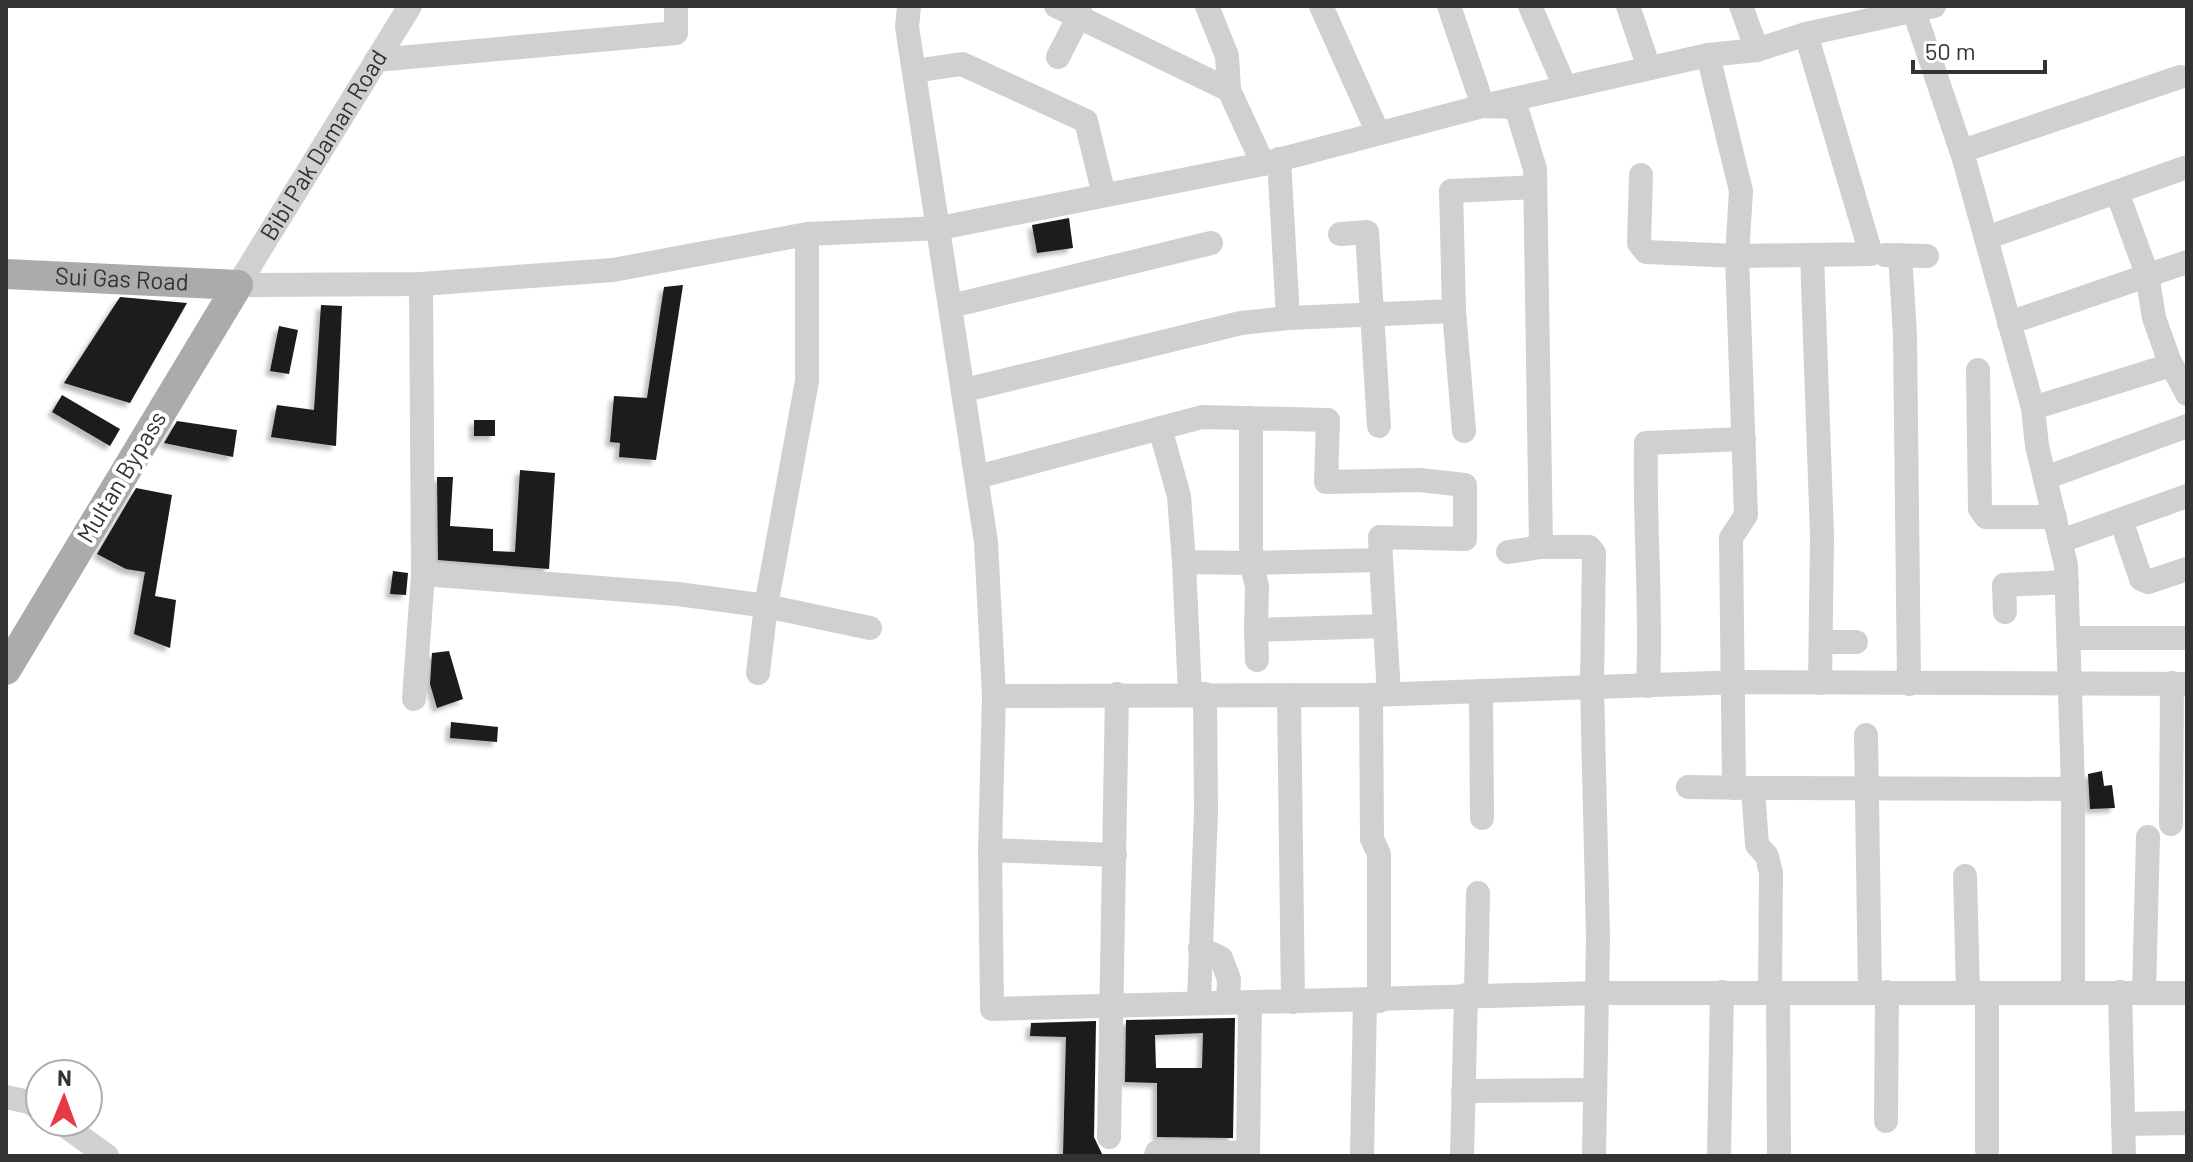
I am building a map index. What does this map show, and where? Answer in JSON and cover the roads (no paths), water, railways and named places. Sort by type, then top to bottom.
[{"type":"main road","name":"Sui Gas Road","points":[[6,274],[238,285]]},
{"type":"main road","name":"Multan Bypass","points":[[6,670],[238,285]]},
{"type":"street","name":"Bibi Pak Daman Road","points":[[238,285],[410,6]]},
{"type":"street","points":[[376,60],[676,33],[676,6]]},
{"type":"street","points":[[909,6],[907,27],[986,542],[994,696],[990,850],[992,1009],[1597,993],[2187,993]]},
{"type":"street","points":[[1056,6],[1080,11],[1229,90]]},
{"type":"street","points":[[1207,6],[1227,56],[1229,90],[1271,161],[1288,318]]},
{"type":"street","points":[[1321,6],[1378,133]]},
{"type":"street","points":[[1449,6],[1483,106]]},
{"type":"street","points":[[1530,6],[1565,87]]},
{"type":"street","points":[[1628,6],[1649,68]]},
{"type":"street","points":[[1741,6],[1757,50]]},
{"type":"street","points":[[238,285],[421,284],[613,270],[807,234],[940,228],[1271,161],[1483,106],[1708,55],[1757,50],[1806,34],[1924,8],[2033,408],[2045,478],[2061,541],[2070,638],[2073,991]]},
{"type":"street","points":[[1058,57],[1080,11]]},
{"type":"street","points":[[1806,34],[1871,254]]},
{"type":"street","points":[[1708,55],[1741,191],[1737,256],[1746,515],[1731,538],[1735,682],[1744,788],[1757,845],[1767,856],[1771,873],[1779,1156]]},
{"type":"street","points":[[914,71],[962,64],[1086,121],[1104,195]]},
{"type":"street","points":[[1962,151],[2180,77]]},
{"type":"street","points":[[1483,106],[1516,107],[1535,169],[1541,547]]},
{"type":"street","points":[[1986,238],[2187,167]]},
{"type":"street","points":[[1641,175],[1639,243],[1646,252],[1737,256],[1927,256]]},
{"type":"street","points":[[1464,431],[1454,311],[1451,191],[1535,187]]},
{"type":"street","points":[[2117,192],[2147,274],[2154,318],[2171,365],[2187,394]]},
{"type":"street","points":[[1340,234],[1367,232],[1379,426]]},
{"type":"street","points":[[758,673],[766,606],[807,381],[807,234]]},
{"type":"street","points":[[951,306],[1211,243]]},
{"type":"street","points":[[1812,255],[1822,535],[1820,683]]},
{"type":"street","points":[[1900,255],[1905,335],[1909,684]]},
{"type":"street","points":[[2009,323],[2187,262]]},
{"type":"street","points":[[414,699],[423,574],[421,284]]},
{"type":"street","points":[[965,390],[1241,323],[1454,311]]},
{"type":"street","points":[[2033,408],[2171,365]]},
{"type":"street","points":[[1978,370],[1980,509],[1986,517],[2055,517]]},
{"type":"street","points":[[977,477],[1202,417],[1328,420],[1326,482],[1419,480],[1465,485],[1465,539],[1380,537],[1385,626],[1372,839],[1379,854],[1362,1156]]},
{"type":"street","points":[[1251,418],[1251,563],[1257,586],[1257,660]]},
{"type":"street","points":[[2045,478],[2187,426]]},
{"type":"street","points":[[1160,428],[1179,496],[1206,810],[1199,1002]]},
{"type":"street","points":[[1648,686],[1646,443],[1744,439]]},
{"type":"street","points":[[2061,541],[2187,496]]},
{"type":"street","points":[[2121,520],[2141,579],[2148,582],[2187,569]]},
{"type":"street","points":[[1508,552],[1541,547],[1589,547],[1594,553],[1592,685],[1597,993],[1594,1156]]},
{"type":"street","points":[[1184,562],[1381,560]]},
{"type":"street","points":[[423,574],[678,594],[766,606],[870,628]]},
{"type":"street","points":[[2005,612],[2004,585],[2067,582]]},
{"type":"street","points":[[1256,630],[1385,626]]},
{"type":"street","points":[[2070,638],[2187,638]]},
{"type":"street","points":[[1821,642],[1856,642]]},
{"type":"street","points":[[994,696],[1380,694],[1735,682],[2179,684],[2171,824]]},
{"type":"street","points":[[1481,691],[1482,818]]},
{"type":"street","points":[[1109,1137],[1117,694]]},
{"type":"street","points":[[1289,695],[1293,1002]]},
{"type":"street","points":[[1866,735],[1866,788],[1886,1121]]},
{"type":"street","points":[[1688,787],[2073,789]]},
{"type":"street","points":[[2124,1156],[2123,1124],[2132,992],[2148,837]]},
{"type":"street","points":[[990,850],[1115,855]]},
{"type":"street","points":[[1965,876],[1977,992],[1987,1150]]},
{"type":"street","points":[[1462,1156],[1463,1091],[1478,893]]},
{"type":"street","points":[[1156,1156],[1157,1152],[1248,1154],[1239,1003],[1221,958],[1200,948]]},
{"type":"street","points":[[1719,1156],[1722,992]]},
{"type":"street","points":[[1463,1091],[1595,1090]]},
{"type":"street","points":[[2123,1124],[2187,1123]]},
{"type":"street","points":[[82,1138],[107,1156]]}]
